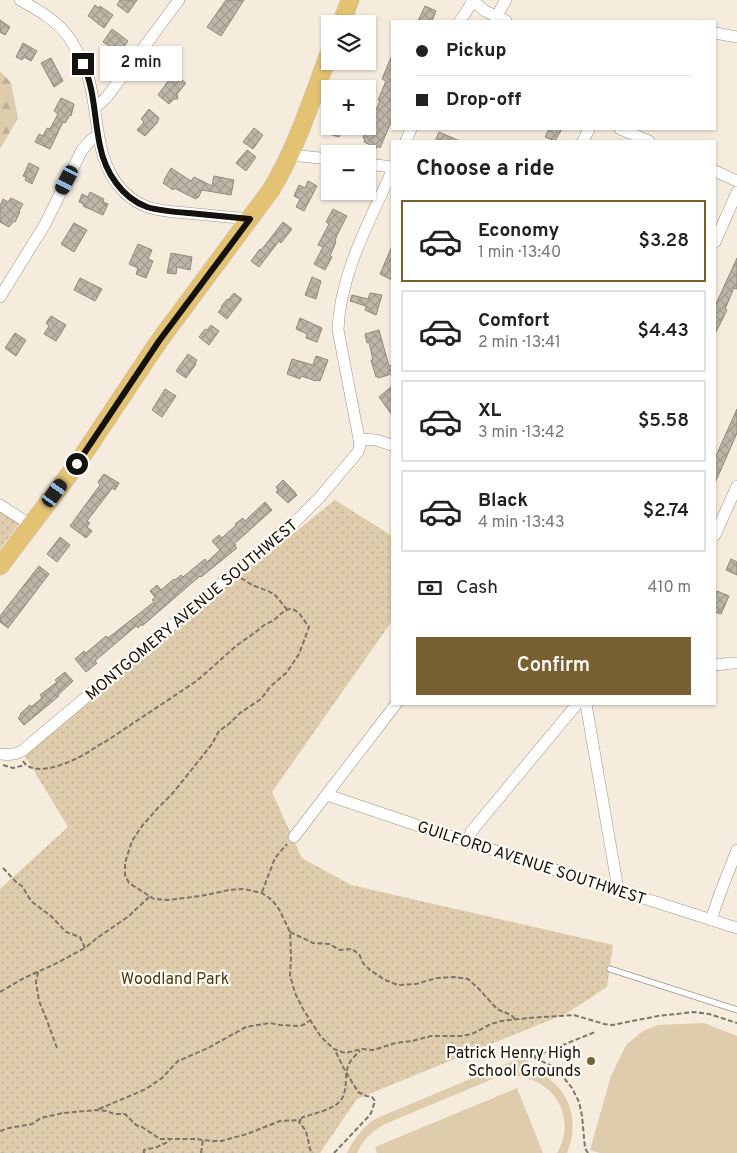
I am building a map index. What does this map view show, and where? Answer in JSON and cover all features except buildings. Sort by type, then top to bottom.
[{"type":"main road","points":[[344,15],[350,0]]},
{"type":"main road","points":[[0,566],[77,464],[159,341],[271,190],[290,155],[323,70]]},
{"type":"street","points":[[20,0],[50,18],[69,39],[78,53],[88,75],[103,155],[112,176],[128,196],[148,207],[250,219]]},
{"type":"street","points":[[95,108],[106,98],[179,0]]},
{"type":"street","points":[[461,20],[473,1],[485,11],[501,20],[502,6],[506,0]]},
{"type":"street","points":[[716,33],[736,36]]},
{"type":"street","points":[[622,130],[647,140]]},
{"type":"street","points":[[0,297],[44,226],[82,150],[90,140],[98,135]]},
{"type":"street","points":[[290,155],[321,159]]},
{"type":"street","points":[[376,165],[391,167]]},
{"type":"street","points":[[716,171],[737,181]]},
{"type":"street","points":[[391,173],[353,259],[338,315],[338,330],[359,439],[376,440],[391,445]]},
{"type":"street","points":[[716,240],[737,192]]},
{"type":"street","name":"MONTGOMERY AVENUE SOUTHWEST","points":[[0,754],[8,755],[22,750],[297,520],[320,497],[358,452],[359,439]]},
{"type":"street","points":[[716,533],[737,486]]},
{"type":"street","points":[[0,505],[31,525]]},
{"type":"street","points":[[716,665],[737,663]]},
{"type":"street","points":[[294,837],[395,705]]},
{"type":"street","points":[[469,842],[475,827],[576,705]]},
{"type":"street","points":[[586,705],[618,889]]},
{"type":"street","name":"GUILFORD AVENUE SOUTHWEST","points":[[327,795],[737,928]]},
{"type":"street","points":[[711,920],[737,850]]},
{"type":"lane","points":[[610,969],[737,1010]]},
{"type":"path","points":[[234,572],[252,585],[275,595],[287,610]]},
{"type":"path","points":[[0,765],[13,768],[25,765],[31,769],[38,770],[60,766],[84,755],[178,694],[261,627],[276,619],[280,613],[289,609],[296,611],[309,627],[299,654],[287,672],[270,687],[261,699],[240,713],[230,724],[219,731],[212,744],[173,793],[142,826],[132,841],[125,863],[125,876],[129,883],[154,899],[168,900],[244,889],[262,893],[272,900],[279,909],[290,932],[290,975],[295,993],[321,1037],[334,1048],[345,1053],[362,1049],[372,1050],[431,1036],[472,1034],[501,1021],[574,1015],[612,1025],[658,1016],[694,1012],[709,1014],[737,1023]]},
{"type":"path","points":[[262,893],[275,858],[294,837]]},
{"type":"path","points":[[3,868],[16,883],[22,886],[31,902],[52,918],[66,932],[80,937],[85,948]]},
{"type":"path","points":[[0,992],[85,948],[129,916],[150,896]]},
{"type":"path","points":[[290,932],[313,943],[329,944],[340,950],[352,949],[359,954],[364,964],[370,970],[398,986],[416,984],[437,978],[454,977],[468,979],[497,1009],[511,1014],[516,1020]]},
{"type":"path","points":[[38,972],[36,982],[38,1001],[57,1048]]},
{"type":"path","points":[[97,1110],[146,1089],[162,1078],[178,1061],[208,1048],[246,1027],[270,1023],[280,1026],[300,1026],[310,1020]]},
{"type":"path","points":[[588,1153],[585,1148],[579,1102],[572,1088],[556,1068],[533,1058],[595,1032]]},
{"type":"path","points":[[334,1048],[358,1092],[372,1097],[375,1101],[368,1117],[334,1153]]},
{"type":"path","points":[[0,1131],[32,1124],[41,1118],[63,1113],[107,1110],[114,1114],[124,1114],[136,1125],[160,1139],[221,1141],[247,1134],[280,1120],[301,1120],[303,1117],[328,1109],[341,1100],[346,1088],[349,1062],[362,1049]]},
{"type":"path","points":[[301,1120],[299,1122],[306,1131],[311,1153]]},
{"type":"path","points":[[144,1153],[144,1150],[157,1147],[172,1140]]},
{"type":"path","points":[[201,1153],[203,1140]]},
{"type":"green space","points":[[0,71],[11,83],[18,118],[0,149]]},
{"type":"green space","name":"Woodland Park","points":[[335,500],[391,535],[391,622],[272,792],[302,858],[351,885],[613,945],[607,987],[567,1013],[357,1099],[320,1153],[0,1153],[0,889],[68,827],[22,751]]},
{"type":"green space","points":[[0,512],[19,524],[0,549]]},
{"type":"green space","points":[[704,1023],[737,1036],[737,1153],[600,1153],[590,1150],[611,1076],[626,1045],[643,1031],[658,1025]]},
{"type":"green space","points":[[525,1056],[529,1064],[524,1067],[550,1079],[566,1100],[571,1112],[573,1125],[567,1153],[557,1153],[563,1137],[564,1121],[561,1107],[553,1094],[542,1085],[528,1078],[512,1076],[495,1078],[385,1124],[368,1136],[357,1153],[347,1153],[359,1134],[375,1119]]},
{"type":"green space","points":[[517,1088],[543,1153],[377,1153],[375,1147]]},
{"type":"place","name":"Patrick Henry High School Grounds","points":[[591,1061]]},
{"type":"route","points":[[77,464],[159,341],[250,219],[148,207],[128,196],[119,187],[105,161],[98,135],[90,83],[83,64]]}]
